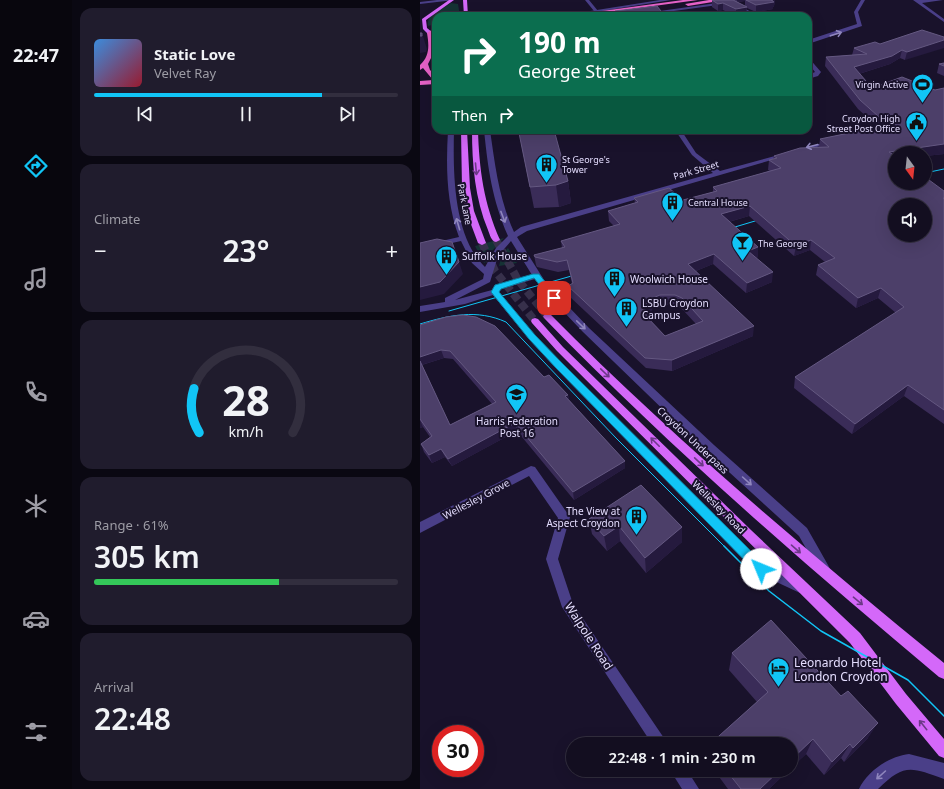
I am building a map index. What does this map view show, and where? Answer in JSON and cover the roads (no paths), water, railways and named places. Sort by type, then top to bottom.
[{"type":"highway","points":[[603,12],[722,0]]},
{"type":"highway","points":[[627,12],[691,2]]},
{"type":"highway","points":[[430,33],[432,45]]},
{"type":"highway","points":[[432,52],[422,66],[432,76]]},
{"type":"highway","points":[[420,83],[432,82]]},
{"type":"main road","points":[[433,12],[452,0]]},
{"type":"main road","points":[[465,0],[466,12]]},
{"type":"main road","points":[[430,33],[425,30],[423,21],[432,13]]},
{"type":"main road","points":[[464,134],[466,188],[470,211],[482,243]]},
{"type":"main road","points":[[475,134],[476,174],[480,195],[487,220],[496,240]]},
{"type":"main road","name":"Croydon Underpass","points":[[547,316],[696,460],[828,576]]},
{"type":"main road","points":[[535,321],[572,360],[802,588]]},
{"type":"main road","points":[[828,576],[944,672]]},
{"type":"main road","name":"Wellesley Road","points":[[802,588],[855,638],[901,699],[944,751]]},
{"type":"street","points":[[420,3],[452,0]]},
{"type":"street","points":[[587,0],[596,10]]},
{"type":"street","points":[[584,12],[670,0]]},
{"type":"street","points":[[652,12],[728,0],[740,4],[743,10],[748,12]]},
{"type":"street","points":[[812,41],[860,25],[856,12],[863,0]]},
{"type":"street","points":[[916,1],[943,0]]},
{"type":"street","points":[[916,1],[944,21]]},
{"type":"street","points":[[430,2],[441,7]]},
{"type":"street","points":[[812,64],[818,72],[812,75]]},
{"type":"street","name":"Park Lane","points":[[451,134],[451,188],[454,210],[463,238],[477,265],[497,290]]},
{"type":"street","points":[[489,134],[491,171],[496,193],[512,237],[536,276],[572,317],[700,438],[803,532],[828,576]]},
{"type":"street","points":[[681,134],[690,149],[702,162],[709,164],[719,174]]},
{"type":"street","name":"Park Street","points":[[512,237],[529,227],[841,139]]},
{"type":"street","points":[[702,162],[701,166],[710,176]]},
{"type":"street","points":[[420,309],[471,289],[487,276],[494,254],[512,237]]},
{"type":"street","points":[[420,248],[463,238]]},
{"type":"street","points":[[436,304],[465,301],[536,276]]},
{"type":"street","name":"Wellesley Road","points":[[497,290],[532,337],[559,366],[761,569],[802,588]]},
{"type":"street","name":"Walpole Road","points":[[531,470],[564,517],[552,559],[568,606],[656,737]]},
{"type":"street","name":"Wellesley Grove","points":[[420,528],[531,470]]},
{"type":"street","points":[[867,789],[897,762],[925,764],[944,771]]},
{"type":"street","points":[[683,777],[691,789]]},
{"type":"tunnel","points":[[496,240],[518,280],[547,316]]},
{"type":"tunnel","points":[[482,243],[495,271],[535,321]]},
{"type":"tram line","points":[[932,172],[944,169]]},
{"type":"tram line","points":[[725,230],[765,218]]},
{"type":"tram line","points":[[449,311],[582,273]]},
{"type":"tram line","points":[[420,324],[442,318],[463,315],[485,316],[506,322],[616,438],[769,591],[821,631],[908,680],[944,716]]},
{"type":"place","name":"Virgin Active","points":[[923,104]]},
{"type":"place","name":"Croydon High Street Post Office","points":[[916,142]]},
{"type":"place","name":"St George's Tower","points":[[547,184]]},
{"type":"place","name":"Central House","points":[[673,222]]},
{"type":"place","name":"The George","points":[[742,262]]},
{"type":"place","name":"Suffolk House","points":[[447,276]]},
{"type":"place","name":"Woolwich House","points":[[614,298]]},
{"type":"place","name":"LSBU Croydon Campus","points":[[627,328]]},
{"type":"place","name":"Harris Federation Post 16","points":[[517,414]]},
{"type":"place","name":"The View at Aspect Croydon","points":[[636,536]]},
{"type":"place","name":"Leonardo Hotel London Croydon","points":[[779,688]]}]
